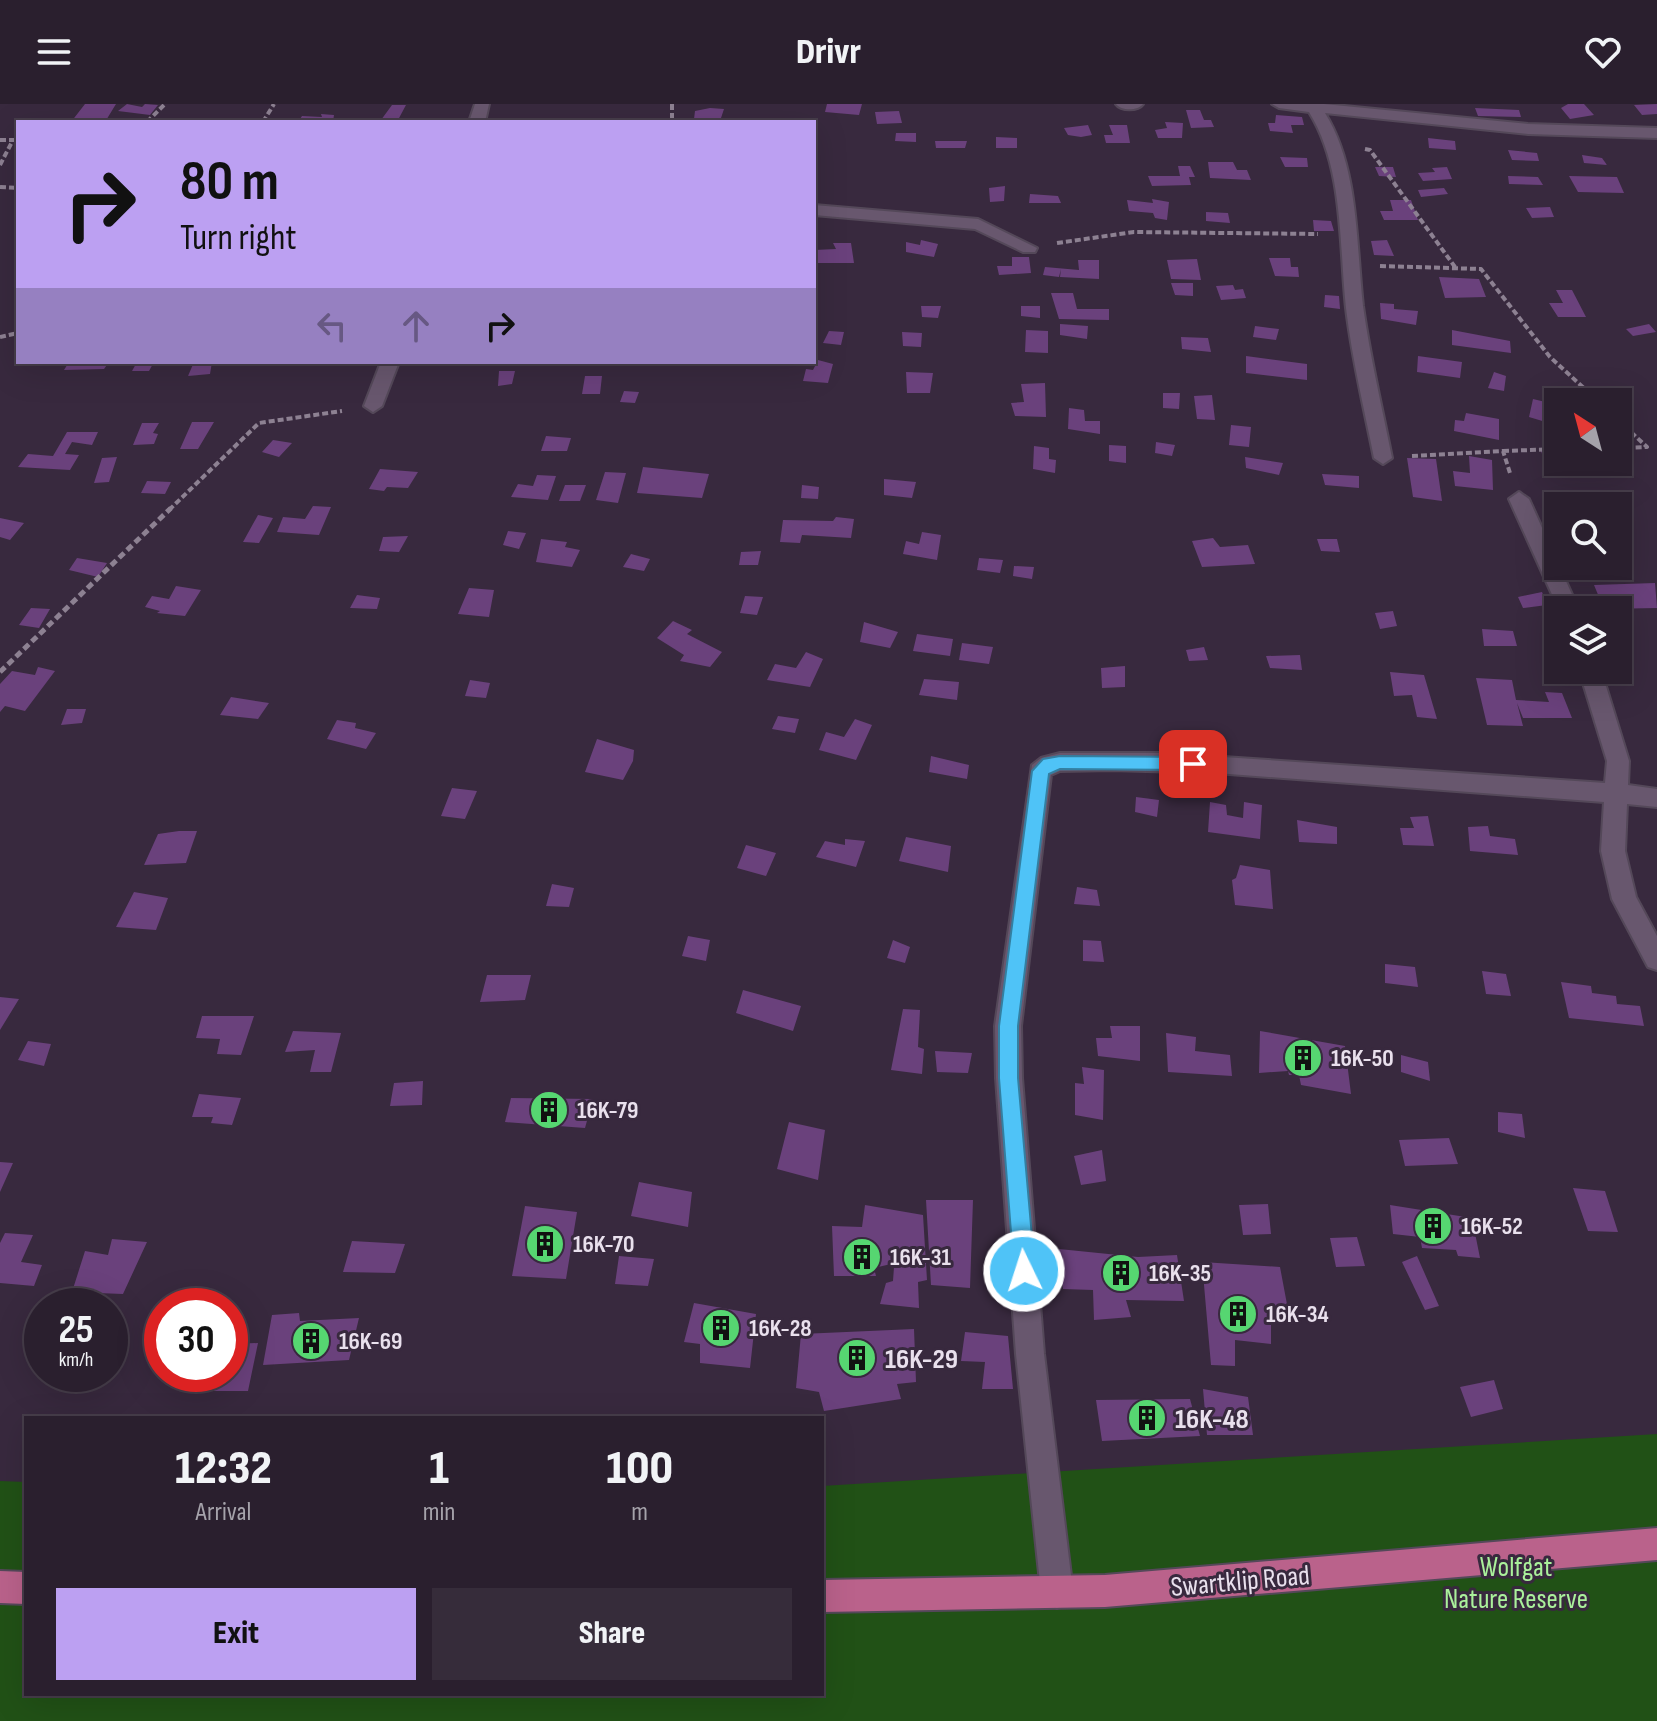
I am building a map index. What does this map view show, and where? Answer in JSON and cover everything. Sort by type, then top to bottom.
[{"type":"main road","name":"Swartklip Road","points":[[824,1596],[1057,1592],[1657,1544]]},
{"type":"main road","points":[[0,1587],[24,1588]]},
{"type":"street","points":[[1123,104],[1136,104]]},
{"type":"street","points":[[1279,104],[1528,129],[1657,133]]},
{"type":"street","points":[[1314,107],[1326,124],[1333,148],[1358,331],[1383,458]]},
{"type":"street","points":[[816,210],[978,224],[1029,248]]},
{"type":"street","points":[[373,406],[389,364]]},
{"type":"street","points":[[1519,499],[1563,596]]},
{"type":"street","points":[[1594,684],[1618,761],[1613,851],[1624,899],[1657,959]]},
{"type":"street","points":[[1057,1592],[1030,1354],[1009,1078],[1008,1026],[1040,771],[1049,764],[1069,762],[1250,764],[1657,798]]},
{"type":"path","points":[[149,120],[165,104]]},
{"type":"path","points":[[0,140],[16,140]]},
{"type":"path","points":[[0,165],[16,140]]},
{"type":"path","points":[[1333,148],[1370,150],[1456,268]]},
{"type":"path","points":[[1029,248],[1134,232],[1347,234]]},
{"type":"path","points":[[1350,265],[1481,269],[1550,357],[1584,388]]},
{"type":"path","points":[[0,672],[259,423],[373,406]]},
{"type":"path","points":[[1632,433],[1647,447],[1632,448]]},
{"type":"path","points":[[1383,458],[1544,450]]},
{"type":"path","points":[[1503,451],[1519,499]]},
{"type":"green space","name":"Wolfgat Nature Reserve","points":[[1657,1434],[1657,1721],[0,1721],[0,1481],[24,1482],[24,1696],[824,1696],[824,1486]]},
{"type":"building","points":[[85,104],[116,104],[106,120],[73,120]]},
{"type":"building","points":[[127,104],[142,107],[145,104],[158,105],[150,115],[118,111]]},
{"type":"building","points":[[827,104],[862,104],[859,115],[825,112]]},
{"type":"building","points":[[1568,104],[1584,104],[1594,115],[1570,119],[1561,108]]},
{"type":"building","points":[[1657,104],[1657,114],[1642,115],[1634,105]]},
{"type":"building","points":[[392,105],[406,105],[398,120],[381,120]]},
{"type":"building","points":[[1475,108],[1519,110],[1521,117],[1478,116]]},
{"type":"building","points":[[724,109],[720,120],[694,119],[695,111]]},
{"type":"building","points":[[1186,110],[1200,110],[1204,120],[1211,120],[1214,127],[1191,128]]},
{"type":"building","points":[[899,111],[902,123],[877,124],[875,112]]},
{"type":"building","points":[[321,114],[334,115],[333,120],[299,120],[302,116],[322,117]]},
{"type":"building","points":[[1276,115],[1302,117],[1304,125],[1291,125],[1293,133],[1270,131],[1268,123],[1275,123]]},
{"type":"building","points":[[1165,122],[1183,123],[1182,138],[1158,138],[1155,130],[1167,128]]},
{"type":"building","points":[[1088,125],[1092,135],[1081,137],[1068,135],[1064,128]]},
{"type":"building","points":[[1109,125],[1127,125],[1130,143],[1106,143],[1104,135],[1113,135]]},
{"type":"building","points":[[896,133],[916,133],[916,142],[895,141]]},
{"type":"building","points":[[996,137],[1017,138],[1017,148],[996,148]]},
{"type":"building","points":[[1428,138],[1455,141],[1456,150],[1429,148]]},
{"type":"building","points":[[935,141],[967,141],[965,148],[936,148]]},
{"type":"building","points":[[1508,150],[1537,153],[1539,161],[1512,160]]},
{"type":"building","points":[[1582,155],[1602,158],[1607,165],[1584,163]]},
{"type":"building","points":[[1280,157],[1307,158],[1308,167],[1285,167]]},
{"type":"building","points":[[1208,162],[1233,162],[1237,170],[1247,170],[1251,180],[1210,178]]},
{"type":"building","points":[[1178,166],[1190,166],[1195,177],[1189,177],[1191,185],[1152,186],[1148,176],[1180,176]]},
{"type":"building","points":[[1375,167],[1393,167],[1396,177],[1379,176]]},
{"type":"building","points":[[1447,167],[1452,179],[1423,181],[1418,173],[1435,172],[1432,168]]},
{"type":"building","points":[[1508,176],[1538,177],[1543,185],[1509,184]]},
{"type":"building","points":[[1569,176],[1617,177],[1624,193],[1578,192]]},
{"type":"building","points":[[1005,186],[1004,201],[990,202],[989,188]]},
{"type":"building","points":[[1444,188],[1448,194],[1421,197],[1418,190]]},
{"type":"building","points":[[1030,194],[1058,196],[1061,203],[1029,203]]},
{"type":"building","points":[[1152,199],[1169,202],[1167,220],[1155,218],[1153,213],[1129,211],[1127,200],[1153,203]]},
{"type":"building","points":[[1390,200],[1411,200],[1418,220],[1384,220],[1380,211],[1393,211]]},
{"type":"building","points":[[1550,207],[1554,217],[1532,218],[1526,208]]},
{"type":"building","points":[[1206,212],[1228,213],[1230,223],[1206,221]]},
{"type":"building","points":[[1313,220],[1331,221],[1334,231],[1314,231]]},
{"type":"building","points":[[921,240],[938,244],[934,257],[906,252],[906,242],[920,245]]},
{"type":"building","points":[[1387,240],[1394,256],[1374,255],[1371,241]]},
{"type":"building","points":[[833,243],[851,243],[854,263],[816,263],[816,250],[836,249]]},
{"type":"building","points":[[1012,257],[1029,257],[1031,273],[999,275],[997,266],[1012,266]]},
{"type":"building","points":[[1269,258],[1290,258],[1291,267],[1298,267],[1299,277],[1275,276]]},
{"type":"building","points":[[1197,259],[1201,280],[1171,279],[1167,260]]},
{"type":"building","points":[[1078,260],[1099,260],[1099,279],[1060,277],[1061,269],[1059,277],[1043,275],[1045,267],[1079,270]]},
{"type":"building","points":[[1439,277],[1479,279],[1486,297],[1445,298]]},
{"type":"building","points":[[1171,283],[1193,283],[1193,296],[1175,295]]},
{"type":"building","points":[[1233,285],[1235,290],[1243,289],[1246,298],[1221,300],[1216,286]]},
{"type":"building","points":[[1556,290],[1572,290],[1586,317],[1558,317],[1549,303],[1563,303]]},
{"type":"building","points":[[1051,293],[1073,293],[1077,309],[1109,309],[1109,320],[1059,319]]},
{"type":"building","points":[[1325,295],[1339,296],[1340,309],[1324,307]]},
{"type":"building","points":[[1380,303],[1394,304],[1394,309],[1418,311],[1416,325],[1381,319]]},
{"type":"building","points":[[921,306],[941,306],[938,318],[922,317]]},
{"type":"building","points":[[1021,306],[1040,306],[1040,318],[1021,316]]},
{"type":"building","points":[[1060,324],[1088,326],[1087,339],[1060,335]]},
{"type":"building","points":[[1649,324],[1656,332],[1633,336],[1626,329]]},
{"type":"building","points":[[1255,326],[1279,329],[1276,340],[1253,337]]},
{"type":"building","points":[[1026,330],[1048,331],[1048,353],[1025,352]]},
{"type":"building","points":[[1452,330],[1510,341],[1511,353],[1452,345]]},
{"type":"building","points":[[829,331],[844,332],[841,345],[823,343]]},
{"type":"building","points":[[902,332],[922,333],[921,347],[903,346]]},
{"type":"building","points":[[1181,337],[1208,338],[1211,352],[1182,349]]},
{"type":"building","points":[[1246,356],[1307,364],[1307,380],[1246,373]]},
{"type":"building","points":[[1418,356],[1462,362],[1460,378],[1417,372]]},
{"type":"building","points":[[818,360],[833,364],[828,383],[803,381],[806,369],[813,370]]},
{"type":"building","points":[[68,364],[108,364],[104,369],[64,370]]},
{"type":"building","points":[[136,364],[153,364],[149,371],[132,371]]},
{"type":"building","points":[[193,364],[212,364],[210,374],[188,376]]},
{"type":"building","points":[[499,371],[515,371],[512,384],[498,386]]},
{"type":"building","points":[[906,372],[933,373],[930,393],[907,393]]},
{"type":"building","points":[[1494,372],[1506,376],[1504,391],[1488,388]]},
{"type":"building","points":[[585,376],[602,376],[600,394],[582,394]]},
{"type":"building","points":[[1045,383],[1046,417],[1015,416],[1011,403],[1024,402],[1021,384]]},
{"type":"building","points":[[624,391],[639,392],[635,403],[620,402]]},
{"type":"building","points":[[1163,393],[1180,393],[1179,409],[1163,408]]},
{"type":"building","points":[[1212,395],[1215,420],[1197,419],[1194,396]]},
{"type":"building","points":[[1533,399],[1544,402],[1544,422],[1529,417]]},
{"type":"building","points":[[1069,408],[1084,410],[1085,421],[1100,421],[1100,434],[1068,429]]},
{"type":"building","points":[[1466,413],[1499,419],[1499,440],[1454,431],[1455,420],[1464,421]]},
{"type":"building","points":[[192,422],[214,422],[198,449],[180,449]]},
{"type":"building","points":[[142,423],[159,423],[153,433],[158,434],[154,444],[133,445]]},
{"type":"building","points":[[1231,425],[1251,427],[1249,447],[1229,445]]},
{"type":"building","points":[[67,432],[98,432],[92,445],[72,442],[65,454],[79,455],[70,470],[18,467],[28,454],[53,456]]},
{"type":"building","points":[[546,436],[571,438],[567,451],[541,451]]},
{"type":"building","points":[[273,440],[292,443],[279,457],[262,452]]},
{"type":"building","points":[[1156,442],[1175,445],[1172,456],[1155,453]]},
{"type":"building","points":[[1109,445],[1126,446],[1126,463],[1109,461]]},
{"type":"building","points":[[1034,446],[1049,448],[1049,459],[1056,460],[1055,473],[1033,469]]},
{"type":"building","points":[[1469,456],[1492,460],[1493,490],[1455,486],[1453,471],[1470,473]]},
{"type":"building","points":[[117,457],[109,482],[94,483],[102,458]]},
{"type":"building","points":[[1245,457],[1283,463],[1279,475],[1246,468]]},
{"type":"building","points":[[1407,458],[1436,459],[1442,501],[1413,497]]},
{"type":"building","points":[[643,467],[709,474],[702,498],[637,493]]},
{"type":"building","points":[[380,469],[418,472],[408,488],[369,489]]},
{"type":"building","points":[[605,472],[626,473],[618,503],[596,500]]},
{"type":"building","points":[[1322,474],[1359,476],[1359,488],[1325,485]]},
{"type":"building","points":[[537,475],[556,476],[548,500],[511,497],[518,484],[533,486]]},
{"type":"building","points":[[884,479],[916,482],[912,498],[884,495]]},
{"type":"building","points":[[147,481],[171,482],[165,494],[141,493]]},
{"type":"building","points":[[565,485],[586,485],[580,501],[559,501]]},
{"type":"building","points":[[802,485],[819,487],[818,499],[801,498]]},
{"type":"building","points":[[313,506],[331,507],[319,535],[277,532],[283,517],[305,519]]},
{"type":"building","points":[[258,515],[273,518],[259,543],[243,542]]},
{"type":"building","points":[[836,517],[854,519],[851,538],[802,535],[800,543],[780,542],[783,520],[833,521]]},
{"type":"building","points":[[0,518],[24,523],[10,540],[0,537]]},
{"type":"building","points":[[508,531],[526,533],[519,549],[503,545]]},
{"type":"building","points":[[922,532],[941,535],[937,560],[903,554],[906,541],[919,544]]},
{"type":"building","points":[[408,536],[399,552],[379,551],[383,537]]},
{"type":"building","points":[[1213,538],[1220,547],[1248,545],[1255,564],[1202,567],[1192,541]]},
{"type":"building","points":[[541,539],[567,542],[565,547],[580,550],[572,567],[536,562]]},
{"type":"building","points":[[1317,539],[1337,539],[1340,552],[1321,551]]},
{"type":"building","points":[[761,551],[758,565],[739,565],[741,552]]},
{"type":"building","points":[[631,554],[650,559],[644,571],[623,567]]},
{"type":"building","points":[[77,558],[107,563],[98,577],[69,570]]},
{"type":"building","points":[[979,558],[1003,560],[1000,573],[977,570]]},
{"type":"building","points":[[1014,566],[1034,567],[1032,579],[1013,576]]},
{"type":"building","points":[[1655,583],[1657,608],[1632,608],[1632,596],[1599,596],[1594,585]]},
{"type":"building","points":[[176,586],[201,590],[185,616],[157,613],[160,611],[145,607],[152,596],[169,599]]},
{"type":"building","points":[[469,588],[494,590],[489,617],[458,614]]},
{"type":"building","points":[[1542,592],[1544,605],[1523,608],[1518,597]]},
{"type":"building","points":[[357,595],[380,598],[377,609],[350,608]]},
{"type":"building","points":[[745,596],[763,597],[757,615],[740,613]]},
{"type":"building","points":[[31,608],[50,609],[39,628],[19,625]]},
{"type":"building","points":[[1393,611],[1397,626],[1380,629],[1375,613]]},
{"type":"building","points":[[673,621],[692,630],[687,634],[722,652],[710,667],[680,661],[684,655],[657,638]]},
{"type":"building","points":[[864,622],[898,632],[890,648],[860,642]]},
{"type":"building","points":[[1482,629],[1513,631],[1517,646],[1484,646]]},
{"type":"building","points":[[917,634],[953,639],[950,656],[913,651]]},
{"type":"building","points":[[962,643],[993,647],[989,664],[959,660]]},
{"type":"building","points":[[1204,647],[1208,660],[1189,661],[1186,650]]},
{"type":"building","points":[[806,652],[823,659],[810,687],[767,680],[775,664],[796,668]]},
{"type":"building","points":[[1300,655],[1302,670],[1270,668],[1266,656]]},
{"type":"building","points":[[1125,666],[1125,687],[1102,688],[1101,668]]},
{"type":"building","points":[[38,667],[55,671],[25,711],[5,706],[0,712],[0,684],[12,671],[35,675]]},
{"type":"building","points":[[1390,672],[1424,675],[1437,719],[1417,717],[1412,695],[1394,696]]},
{"type":"building","points":[[1476,678],[1512,680],[1516,700],[1549,702],[1545,692],[1562,693],[1572,718],[1523,718],[1517,703],[1523,726],[1487,725]]},
{"type":"building","points":[[924,679],[959,682],[957,700],[919,695]]},
{"type":"building","points":[[470,680],[490,683],[486,698],[465,696]]},
{"type":"building","points":[[231,697],[269,703],[258,719],[220,715]]},
{"type":"building","points":[[67,709],[86,709],[82,723],[61,725]]},
{"type":"building","points":[[778,716],[799,719],[795,733],[772,729]]},
{"type":"building","points":[[855,719],[872,725],[856,760],[819,750],[826,732],[844,737]]},
{"type":"building","points":[[337,720],[356,723],[355,728],[376,733],[366,749],[327,739]]},
{"type":"building","points":[[597,739],[634,750],[633,761],[623,780],[585,772]]},
{"type":"building","points":[[931,756],[969,765],[967,779],[929,772]]},
{"type":"building","points":[[452,788],[477,791],[465,819],[441,816]]},
{"type":"building","points":[[1136,797],[1159,800],[1157,817],[1135,812]]},
{"type":"building","points":[[1210,802],[1226,805],[1227,815],[1243,818],[1244,802],[1262,805],[1260,839],[1208,832]]},
{"type":"building","points":[[1428,816],[1434,846],[1403,845],[1400,828],[1414,828],[1410,817]]},
{"type":"building","points":[[1297,820],[1337,827],[1337,844],[1299,842]]},
{"type":"building","points":[[1488,826],[1490,836],[1515,839],[1518,855],[1470,851],[1468,827]]},
{"type":"building","points":[[197,831],[186,863],[144,865],[158,834]]},
{"type":"building","points":[[906,837],[951,846],[948,872],[899,861]]},
{"type":"building","points":[[845,839],[865,841],[856,867],[816,857],[825,841],[845,845]]},
{"type":"building","points":[[746,845],[776,853],[766,876],[737,868]]},
{"type":"building","points":[[1240,865],[1270,870],[1273,909],[1235,905],[1232,880],[1236,878]]},
{"type":"building","points":[[552,884],[574,888],[569,907],[546,906]]},
{"type":"building","points":[[1077,887],[1097,890],[1100,906],[1074,904]]},
{"type":"building","points":[[134,892],[168,898],[156,930],[116,927]]},
{"type":"building","points":[[688,936],[710,940],[706,961],[682,956]]},
{"type":"building","points":[[893,940],[910,947],[905,963],[887,958]]},
{"type":"building","points":[[1083,940],[1101,941],[1104,962],[1083,961]]},
{"type":"building","points":[[1385,964],[1415,967],[1418,987],[1385,983]]},
{"type":"building","points":[[1482,971],[1506,974],[1511,996],[1486,994]]},
{"type":"building","points":[[487,975],[531,975],[525,1000],[480,1002]]},
{"type":"building","points":[[1561,982],[1591,986],[1592,993],[1616,996],[1617,1004],[1640,1006],[1644,1026],[1569,1018]]},
{"type":"building","points":[[743,990],[801,1006],[793,1031],[736,1013]]},
{"type":"building","points":[[0,997],[19,999],[0,1030]]},
{"type":"building","points":[[903,1009],[920,1010],[918,1047],[924,1049],[922,1074],[891,1070]]},
{"type":"building","points":[[202,1016],[254,1016],[241,1055],[217,1054],[220,1039],[196,1038]]},
{"type":"building","points":[[1110,1026],[1140,1026],[1140,1061],[1098,1056],[1096,1038],[1112,1038]]},
{"type":"building","points":[[293,1031],[341,1033],[331,1072],[310,1072],[315,1050],[285,1052]]},
{"type":"building","name":"16K-50","points":[[1260,1031],[1345,1046],[1351,1094],[1301,1085],[1299,1075],[1289,1075],[1288,1071],[1259,1073]]},
{"type":"building","points":[[1166,1033],[1196,1037],[1195,1051],[1230,1055],[1232,1076],[1168,1072]]},
{"type":"building","points":[[28,1041],[51,1044],[44,1066],[18,1060]]},
{"type":"building","points":[[935,1051],[972,1053],[968,1073],[937,1072]]},
{"type":"building","points":[[1401,1055],[1428,1062],[1430,1081],[1401,1072]]},
{"type":"building","points":[[1082,1067],[1104,1070],[1103,1120],[1075,1115],[1075,1083],[1084,1084]]},
{"type":"building","points":[[423,1081],[422,1105],[390,1106],[394,1083]]},
{"type":"building","points":[[199,1094],[241,1098],[232,1125],[211,1123],[213,1117],[192,1117]]},
{"type":"building","name":"16K-79","points":[[511,1098],[593,1099],[585,1128],[505,1122]]},
{"type":"building","points":[[1498,1112],[1522,1114],[1525,1138],[1498,1132]]},
{"type":"building","points":[[789,1122],[825,1130],[818,1180],[777,1169]]},
{"type":"building","points":[[1449,1138],[1458,1164],[1405,1166],[1399,1140]]},
{"type":"building","points":[[1102,1150],[1106,1181],[1081,1185],[1074,1156]]},
{"type":"building","points":[[0,1162],[13,1163],[0,1192]]},
{"type":"building","points":[[639,1182],[692,1192],[688,1227],[631,1216]]},
{"type":"building","points":[[1573,1188],[1605,1191],[1618,1232],[1588,1231]]},
{"type":"building","points":[[926,1200],[973,1200],[970,1288],[931,1285]]},
{"type":"building","points":[[1268,1204],[1271,1234],[1243,1235],[1239,1205]]},
{"type":"building","name":"16K-31","points":[[865,1205],[923,1215],[927,1280],[918,1282],[919,1308],[880,1304],[886,1283],[893,1281],[894,1267],[902,1265],[904,1250],[890,1250],[891,1264],[874,1268],[876,1276],[834,1276],[832,1226],[862,1227]]},
{"type":"building","name":"16K-52","points":[[1390,1205],[1472,1218],[1480,1258],[1458,1256],[1456,1250],[1422,1248],[1420,1237],[1393,1234]]},
{"type":"building","name":"16K-70","points":[[525,1206],[577,1212],[566,1279],[512,1276]]},
{"type":"building","points":[[5,1233],[33,1235],[21,1262],[42,1265],[34,1286],[0,1283],[0,1243]]},
{"type":"building","points":[[1357,1237],[1365,1266],[1336,1267],[1330,1238]]},
{"type":"building","points":[[112,1239],[147,1242],[126,1288],[73,1288],[85,1251],[108,1255]]},
{"type":"building","points":[[352,1241],[405,1244],[395,1273],[343,1272]]},
{"type":"building","name":"16K-35","points":[[1059,1249],[1138,1257],[1177,1255],[1184,1301],[1126,1300],[1131,1317],[1094,1320],[1093,1290],[1063,1289]]},
{"type":"building","points":[[619,1256],[654,1259],[648,1286],[615,1284]]},
{"type":"building","points":[[1417,1256],[1439,1306],[1425,1310],[1402,1262]]},
{"type":"building","name":"16K-34","points":[[1202,1262],[1280,1267],[1289,1315],[1271,1312],[1271,1344],[1235,1340],[1235,1366],[1211,1365]]},
{"type":"building","name":"16K-28","points":[[694,1303],[756,1314],[750,1368],[700,1363],[700,1344],[684,1342]]},
{"type":"building","name":"16K-69","points":[[299,1313],[300,1321],[359,1318],[349,1360],[263,1365],[272,1315]]},
{"type":"building","name":"16K-29","points":[[914,1329],[916,1382],[897,1384],[901,1399],[824,1411],[819,1392],[796,1388],[801,1334]]},
{"type":"building","points":[[965,1332],[1008,1336],[1013,1389],[982,1389],[985,1362],[961,1361]]},
{"type":"building","points":[[248,1343],[258,1343],[248,1391]]},
{"type":"building","points":[[1494,1380],[1503,1409],[1471,1417],[1460,1387]]},
{"type":"building","points":[[1203,1389],[1248,1397],[1253,1435],[1207,1435]]},
{"type":"building","name":"16K-48","points":[[1190,1399],[1200,1436],[1102,1441],[1096,1400]]},
{"type":"place","name":"16K-50","points":[[1303,1058]]},
{"type":"place","name":"16K-79","points":[[549,1110]]},
{"type":"place","name":"16K-52","points":[[1433,1226]]},
{"type":"place","name":"16K-70","points":[[545,1244]]},
{"type":"place","name":"16K-31","points":[[862,1257]]},
{"type":"place","name":"16K-35","points":[[1121,1273]]},
{"type":"place","name":"16K-34","points":[[1238,1314]]},
{"type":"place","name":"16K-28","points":[[721,1328]]},
{"type":"place","name":"16K-69","points":[[311,1341]]},
{"type":"place","name":"16K-29","points":[[857,1358]]},
{"type":"place","name":"16K-48","points":[[1147,1418]]},
{"type":"route","points":[[1024,1271],[1008,1026],[1040,771],[1049,764],[1060,762],[1193,764]]}]
